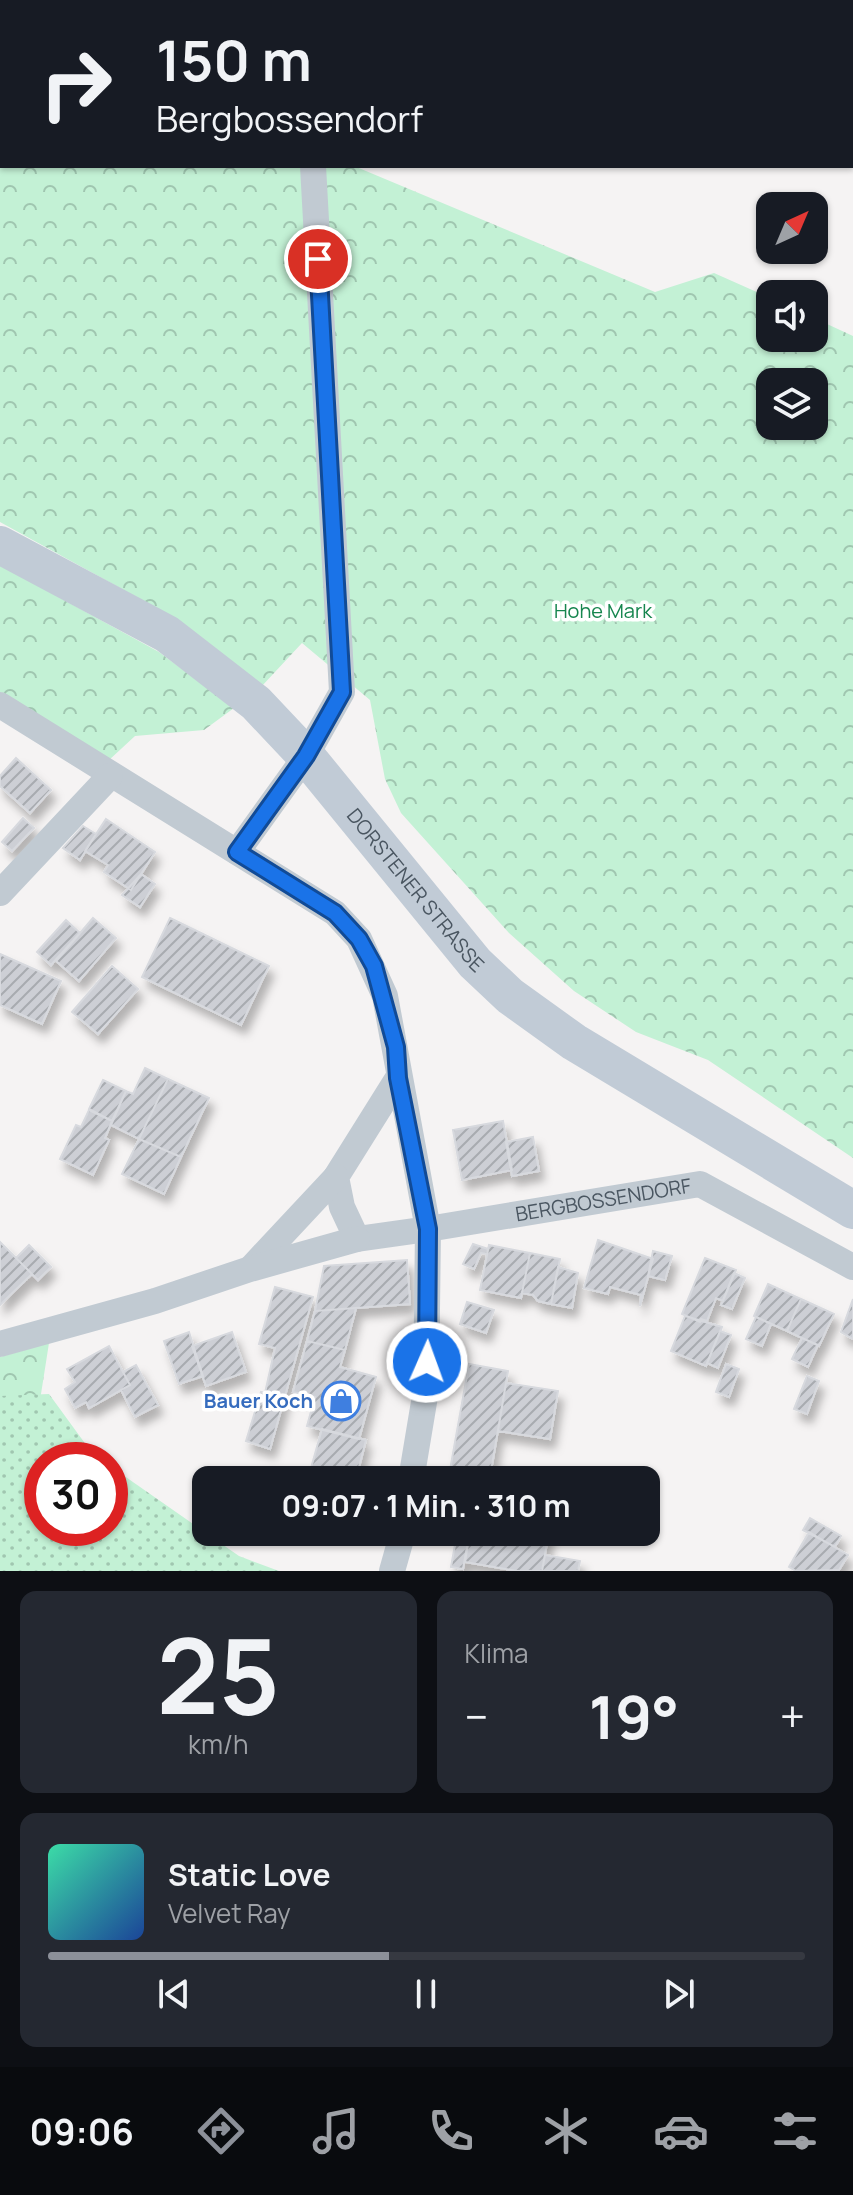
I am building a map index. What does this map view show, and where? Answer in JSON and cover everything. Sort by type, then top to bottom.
[{"type":"main road","name":"DORSTENER STRASSE","points":[[0,545],[167,634],[256,703],[306,756],[475,963],[510,996],[574,1042],[853,1210]]},
{"type":"street","points":[[237,852],[306,756],[342,692],[313,168]]},
{"type":"street","points":[[0,705],[335,913],[359,939],[385,996],[428,1229],[426,1390],[413,1466]]},
{"type":"street","points":[[0,893],[110,776]]},
{"type":"street","name":"BERGBOSSENDORF","points":[[250,1269],[336,1177],[398,1078]]},
{"type":"street","points":[[336,1177],[342,1207],[357,1239]]},
{"type":"street","name":"BERGBOSSENDORF","points":[[0,1344],[155,1301],[250,1269],[357,1239],[700,1184],[853,1267]]},
{"type":"street","points":[[392,1571],[399,1546]]},
{"type":"green space","name":"Hohe Mark","points":[[0,168],[359,168],[655,292],[714,273],[756,292],[756,352],[828,352],[828,324],[853,336],[853,1158],[708,1060],[636,1032],[574,991],[509,933],[401,813],[385,779],[370,700],[302,643],[261,687],[171,616],[0,522]]},
{"type":"green space","points":[[0,565],[159,652],[234,708],[204,730],[135,736],[108,761],[0,692]]},
{"type":"green space","points":[[49,1343],[33,1442],[0,1436],[0,1357]]},
{"type":"green space","points":[[49,1394],[84,1442],[24,1442],[24,1546],[128,1546],[128,1479],[192,1523],[192,1546],[225,1546],[239,1556],[279,1571],[0,1571],[0,1396]]},
{"type":"building","points":[[16,758],[51,790],[30,813],[0,786],[0,776]]},
{"type":"building","points":[[23,818],[34,828],[12,851],[2,842]]},
{"type":"building","points":[[106,819],[155,852],[131,890],[104,872],[108,865],[85,851]]},
{"type":"building","points":[[83,826],[96,834],[80,860],[63,848]]},
{"type":"building","points":[[141,874],[155,884],[140,907],[122,895]]},
{"type":"building","points":[[93,918],[116,938],[79,981],[56,961]]},
{"type":"building","points":[[170,918],[269,966],[241,1025],[142,977]]},
{"type":"building","points":[[66,920],[80,933],[51,965],[37,952]]},
{"type":"building","points":[[0,954],[61,981],[42,1024],[0,1005]]},
{"type":"building","points":[[112,966],[138,989],[98,1034],[72,1012]]},
{"type":"building","points":[[145,1068],[168,1079],[139,1139],[111,1125],[126,1091],[133,1094]]},
{"type":"building","points":[[168,1079],[209,1098],[181,1157],[139,1139]]},
{"type":"building","points":[[103,1080],[126,1091],[112,1121],[89,1109]]},
{"type":"building","points":[[89,1110],[112,1121],[105,1138],[109,1140],[93,1175],[60,1159],[76,1125],[81,1127]]},
{"type":"building","points":[[503,1121],[512,1170],[462,1180],[453,1130]]},
{"type":"building","points":[[533,1137],[539,1171],[512,1176],[506,1142]]},
{"type":"building","points":[[139,1139],[181,1157],[164,1194],[122,1174]]},
{"type":"building","points":[[598,1240],[653,1259],[640,1306],[641,1295],[610,1287],[608,1294],[584,1288]]},
{"type":"building","points":[[0,1242],[32,1274],[0,1305]]},
{"type":"building","points":[[473,1244],[488,1249],[487,1254],[481,1253],[474,1269],[463,1264]]},
{"type":"building","points":[[29,1245],[51,1267],[38,1280],[16,1258]]},
{"type":"building","points":[[489,1245],[530,1253],[521,1298],[480,1290]]},
{"type":"building","points":[[653,1251],[672,1256],[665,1280],[648,1276]]},
{"type":"building","points":[[530,1253],[560,1259],[551,1304],[522,1293]]},
{"type":"building","points":[[705,1258],[736,1270],[723,1301],[716,1298],[707,1321],[701,1319],[700,1322],[682,1314]]},
{"type":"building","points":[[407,1260],[410,1304],[315,1311],[324,1266]]},
{"type":"building","points":[[558,1267],[578,1273],[572,1308],[551,1304]]},
{"type":"building","points":[[734,1273],[745,1278],[732,1309],[721,1305]]},
{"type":"building","points":[[768,1284],[801,1299],[787,1331],[754,1316]]},
{"type":"building","points":[[275,1287],[313,1297],[270,1449],[246,1441],[261,1392],[265,1393],[275,1348],[259,1344]]},
{"type":"building","points":[[801,1299],[834,1314],[819,1346],[787,1331]]},
{"type":"building","points":[[853,1299],[853,1339],[841,1332]]},
{"type":"building","points":[[467,1302],[494,1310],[486,1333],[460,1324]]},
{"type":"building","points":[[356,1308],[345,1350],[307,1341],[315,1311]]},
{"type":"building","points":[[685,1316],[722,1327],[706,1366],[671,1351]]},
{"type":"building","points":[[756,1317],[771,1324],[762,1346],[746,1339]]},
{"type":"building","points":[[720,1331],[731,1335],[718,1368],[707,1363]]},
{"type":"building","points":[[189,1332],[203,1376],[179,1384],[164,1341]]},
{"type":"building","points":[[232,1332],[246,1372],[206,1386],[192,1346]]},
{"type":"building","points":[[802,1338],[818,1345],[808,1367],[792,1359]]},
{"type":"building","points":[[307,1341],[345,1350],[340,1367],[376,1377],[359,1439],[307,1426],[315,1397],[293,1392]]},
{"type":"building","points":[[109,1346],[130,1385],[89,1408],[86,1402],[75,1408],[65,1389],[75,1382],[67,1369]]},
{"type":"building","points":[[469,1364],[508,1371],[492,1466],[451,1466]]},
{"type":"building","points":[[726,1364],[739,1369],[729,1397],[716,1392]]},
{"type":"building","points":[[136,1365],[158,1405],[135,1417],[121,1390],[130,1385],[123,1372]]},
{"type":"building","points":[[807,1376],[819,1381],[807,1414],[794,1409]]},
{"type":"building","points":[[506,1383],[558,1391],[550,1439],[498,1431]]},
{"type":"building","points":[[322,1429],[366,1440],[359,1466],[312,1466]]},
{"type":"building","points":[[810,1518],[841,1536],[835,1547],[803,1530]]},
{"type":"building","points":[[809,1532],[848,1555],[839,1570],[796,1571],[789,1567]]},
{"type":"building","points":[[455,1546],[467,1546],[463,1569],[451,1567]]},
{"type":"building","points":[[468,1546],[546,1546],[542,1571],[517,1571],[465,1562]]},
{"type":"building","points":[[545,1555],[580,1561],[578,1571],[542,1571]]},
{"type":"place","name":"Bauer Koch","points":[[341,1401]]},
{"type":"route","points":[[318,259],[342,692],[306,756],[237,852],[335,913],[359,939],[374,966],[385,996],[396,1047],[398,1078],[428,1229],[427,1362]]}]
